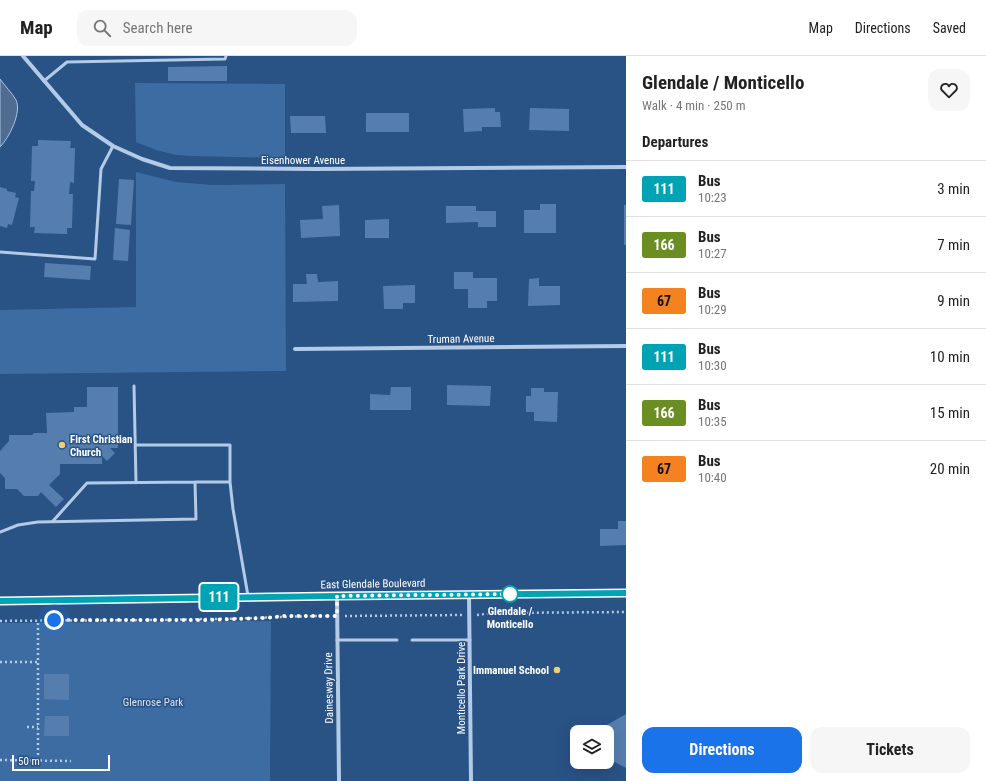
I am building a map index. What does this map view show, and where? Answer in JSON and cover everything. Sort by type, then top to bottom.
[{"type":"street","name":"Eisenhower Avenue","points":[[23,56],[82,125],[113,146],[142,160],[170,168],[323,169],[626,167]]},
{"type":"street","name":"Truman Avenue","points":[[295,349],[626,346]]},
{"type":"street","name":"East Glendale Boulevard","points":[[0,601],[626,593]]},
{"type":"street","name":"Monticello Park Drive","points":[[469,594],[471,781]]},
{"type":"street","name":"Dainesway Drive","points":[[337,596],[339,781]]},
{"type":"lane","points":[[44,81],[67,62],[225,59],[226,56]]},
{"type":"lane","points":[[0,252],[95,259],[101,169],[113,146]]},
{"type":"lane","points":[[134,386],[136,483]]},
{"type":"lane","points":[[136,445],[230,444],[230,482],[233,509],[248,597]]},
{"type":"lane","points":[[0,532],[8,528],[27,523],[53,521],[196,519],[195,482]]},
{"type":"lane","points":[[53,521],[87,483],[230,482]]},
{"type":"lane","points":[[337,640],[397,640]]},
{"type":"lane","points":[[412,640],[470,640]]},
{"type":"path","points":[[0,621],[206,620],[283,616],[485,615],[494,613],[626,612]]},
{"type":"path","points":[[38,620],[38,760]]},
{"type":"path","points":[[0,662],[38,662]]},
{"type":"path","points":[[27,726],[38,727]]},
{"type":"path","points":[[0,760],[71,761]]},
{"type":"green space","points":[[135,83],[285,84],[285,158],[176,155],[156,150],[136,142]]},
{"type":"green space","points":[[136,172],[176,182],[212,185],[285,184],[286,371],[0,374],[0,310],[136,307]]},
{"type":"green space","name":"Glenrose Park","points":[[271,621],[270,781],[0,781],[0,623]]},
{"type":"shaded area","points":[[0,79],[16,100],[17,111],[14,125],[4,143],[0,147]]},
{"type":"building","points":[[227,66],[227,81],[168,81],[168,67]]},
{"type":"building","points":[[495,108],[495,112],[500,112],[501,127],[482,127],[482,131],[464,132],[463,109]]},
{"type":"building","points":[[530,108],[569,109],[569,131],[529,130]]},
{"type":"building","points":[[366,113],[409,113],[409,132],[366,132]]},
{"type":"building","points":[[290,116],[325,116],[326,133],[291,133]]},
{"type":"building","points":[[38,140],[71,141],[70,148],[75,148],[74,183],[70,182],[69,194],[73,194],[72,228],[67,228],[67,234],[34,233],[35,227],[30,227],[31,191],[34,191],[35,181],[31,181],[32,146],[38,146]]},
{"type":"building","points":[[119,179],[134,180],[131,225],[116,224]]},
{"type":"building","points":[[0,187],[7,189],[7,191],[16,193],[15,197],[19,198],[12,225],[8,224],[7,228],[0,226]]},
{"type":"building","points":[[540,204],[556,204],[556,233],[524,233],[524,210],[540,210]]},
{"type":"building","points":[[339,205],[340,236],[301,238],[300,220],[323,219],[322,206]]},
{"type":"building","points":[[624,205],[626,205],[626,245],[624,245]]},
{"type":"building","points":[[446,206],[476,206],[476,211],[496,211],[496,227],[478,227],[478,222],[446,223]]},
{"type":"building","points":[[389,219],[389,238],[365,238],[365,220]]},
{"type":"building","points":[[115,228],[130,230],[128,261],[113,260]]},
{"type":"building","points":[[45,263],[91,266],[90,280],[44,277]]},
{"type":"building","points":[[454,272],[473,272],[473,278],[497,278],[497,301],[487,301],[487,308],[468,308],[468,289],[454,289]]},
{"type":"building","points":[[306,274],[317,274],[318,282],[338,281],[338,301],[293,302],[293,284],[307,284]]},
{"type":"building","points":[[539,278],[539,286],[560,286],[560,305],[528,306],[529,279]]},
{"type":"building","points":[[415,285],[415,303],[403,303],[403,309],[384,309],[383,286]]},
{"type":"building","points":[[447,385],[491,386],[490,406],[447,405]]},
{"type":"building","name":"First Christian Church","points":[[87,387],[118,387],[118,448],[110,448],[115,453],[107,461],[102,456],[102,464],[60,464],[60,474],[49,485],[64,499],[56,507],[41,492],[38,496],[24,496],[17,489],[5,489],[5,478],[0,473],[0,451],[9,441],[9,435],[32,435],[34,433],[47,433],[46,413],[74,412],[74,407],[87,407]]},
{"type":"building","points":[[391,387],[411,387],[411,410],[370,410],[370,394],[390,395]]},
{"type":"building","points":[[531,388],[544,388],[544,392],[558,392],[557,422],[534,421],[534,412],[526,412],[526,396],[531,396]]},
{"type":"building","points":[[618,521],[626,521],[626,545],[600,546],[600,529],[618,529]]},
{"type":"building","points":[[44,674],[69,674],[69,700],[44,699]]},
{"type":"building","points":[[626,714],[626,768],[614,762],[614,725],[607,725]]},
{"type":"building","points":[[45,716],[69,716],[69,736],[44,736]]},
{"type":"bus line","name":"111","points":[[0,601],[626,593]]},
{"type":"place","name":"First Christian Church","points":[[62,445]]},
{"type":"place","name":"Glendale / Monticello","points":[[510,594]]},
{"type":"place","name":"Immanuel School","points":[[557,670]]},
{"type":"route","points":[[54,620],[206,620],[266,618],[273,616],[337,616],[337,596],[516,594],[510,594]]}]
